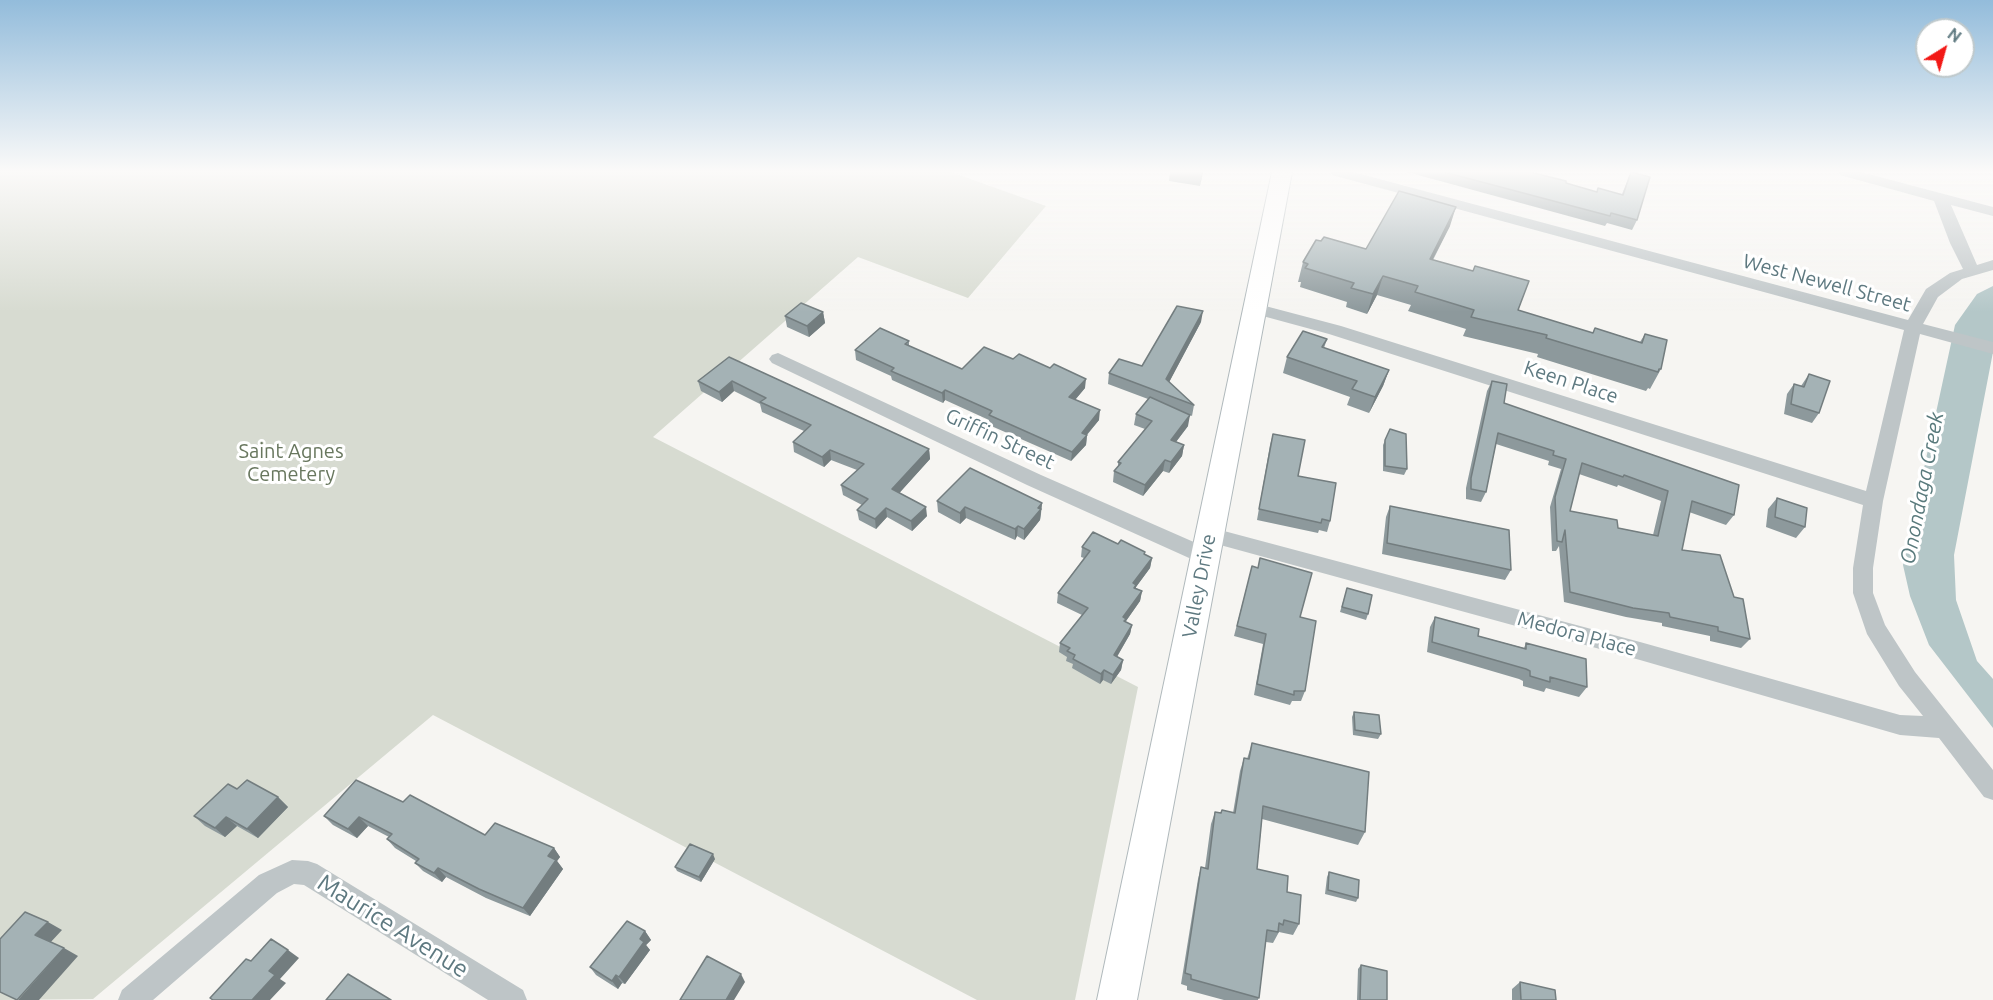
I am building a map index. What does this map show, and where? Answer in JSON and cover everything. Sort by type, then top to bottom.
[{"type":"main road","name":"Valley Drive","points":[[1117,1000],[1272,219]]},
{"type":"street","name":"West Newell Street","points":[[1510,219],[1993,348]]},
{"type":"street","points":[[1948,219],[1972,270]]},
{"type":"street","points":[[1993,265],[1956,276],[1932,293],[1920,309],[1913,327],[1873,501],[1863,568],[1863,593],[1875,628],[1907,679],[1993,789]]},
{"type":"street","name":"Keen Place","points":[[1254,308],[1335,330],[1873,501]]},
{"type":"street","name":"Griffin Street","points":[[778,359],[1034,480],[1207,545]]},
{"type":"street","name":"Medora Place","points":[[1207,545],[1629,648],[1900,725],[1946,728]]},
{"type":"street","name":"Maurice Avenue","points":[[132,1000],[268,884],[292,872],[308,873],[513,1000]]},
{"type":"green space","name":"Saint Agnes Cemetery","points":[[0,219],[1035,219],[968,298],[858,257],[653,437],[1138,687],[1075,1000],[977,1000],[433,715],[93,999],[0,1000]]},
{"type":"water","name":"Onondaga Creek","points":[[1993,286],[1993,352],[1954,555],[1956,600],[1977,661],[1993,679],[1993,728],[1929,645],[1910,596],[1903,565],[1955,325],[1977,294]]},
{"type":"building","points":[[1383,219],[1450,219],[1430,259],[1473,271],[1475,266],[1529,281],[1518,310],[1593,333],[1595,328],[1642,343],[1645,334],[1667,340],[1661,369],[1658,372],[1546,338],[1547,335],[1471,317],[1474,310],[1415,292],[1418,286],[1383,276],[1373,294],[1351,288],[1354,283],[1305,268],[1308,264],[1303,262],[1316,240],[1321,241],[1324,237],[1366,249]]},
{"type":"building","points":[[801,303],[823,312],[807,326],[785,316]]},
{"type":"building","points":[[1177,306],[1203,311],[1166,379],[1194,405],[1109,373],[1119,359],[1142,366]]},
{"type":"building","points":[[880,328],[909,341],[905,344],[962,369],[984,347],[1013,359],[1019,354],[1050,368],[1054,364],[1086,379],[1069,397],[1100,410],[1082,433],[1087,435],[1072,452],[989,415],[992,411],[945,390],[942,393],[891,371],[894,368],[855,350]]},
{"type":"building","points":[[1303,331],[1327,339],[1322,347],[1389,370],[1375,397],[1352,389],[1357,381],[1287,357]]},
{"type":"building","points":[[729,357],[929,449],[892,489],[926,507],[911,521],[886,508],[875,519],[857,510],[868,499],[841,485],[864,464],[830,450],[822,457],[793,442],[811,425],[760,402],[766,398],[732,381],[719,392],[698,381]]},
{"type":"building","points":[[1809,374],[1830,381],[1819,413],[1791,404],[1794,384],[1804,387]]},
{"type":"building","points":[[1492,381],[1507,384],[1504,403],[1739,485],[1734,515],[1692,501],[1682,550],[1720,555],[1734,597],[1743,599],[1750,639],[1718,631],[1718,627],[1670,617],[1669,613],[1633,608],[1570,592],[1565,530],[1562,542],[1557,541],[1555,497],[1566,459],[1553,455],[1554,451],[1498,433],[1486,492],[1471,489],[1471,478]],"holes":[[[1582,463],[1623,477],[1624,475],[1668,491],[1658,536],[1618,528],[1617,520],[1570,511]]]},
{"type":"building","points":[[1150,397],[1190,415],[1171,440],[1184,445],[1171,462],[1165,460],[1145,485],[1114,471],[1121,463],[1118,462],[1152,421],[1136,414]]},
{"type":"building","points":[[1390,429],[1406,434],[1407,469],[1385,466],[1385,440]]},
{"type":"building","points":[[1273,434],[1305,440],[1298,476],[1336,483],[1330,521],[1322,519],[1321,523],[1259,509]]},
{"type":"building","points":[[970,468],[1042,503],[1038,508],[1041,509],[1024,529],[1018,526],[1015,529],[965,507],[960,513],[937,501]]},
{"type":"building","points":[[1777,498],[1807,508],[1805,527],[1775,517]]},
{"type":"building","points":[[1390,506],[1509,530],[1511,570],[1387,543]]},
{"type":"building","points":[[1093,532],[1118,544],[1121,540],[1152,558],[1133,583],[1136,585],[1134,588],[1142,591],[1123,617],[1126,619],[1124,621],[1132,625],[1114,655],[1123,660],[1113,675],[1104,670],[1101,674],[1073,659],[1075,655],[1067,651],[1070,648],[1060,643],[1088,608],[1058,593],[1090,551],[1082,547]]},
{"type":"building","points":[[1260,558],[1312,573],[1300,617],[1316,621],[1305,691],[1294,691],[1294,695],[1257,684],[1266,634],[1237,626],[1252,566],[1258,568]]},
{"type":"building","points":[[1347,588],[1372,595],[1368,614],[1342,607]]},
{"type":"building","points":[[1435,617],[1479,629],[1478,636],[1526,649],[1526,643],[1586,659],[1587,687],[1550,677],[1550,682],[1530,676],[1530,671],[1526,669],[1432,642]]},
{"type":"building","points":[[1354,712],[1379,715],[1381,734],[1355,730]]},
{"type":"building","points":[[1252,743],[1369,772],[1365,832],[1263,806],[1257,869],[1288,876],[1287,892],[1301,895],[1299,924],[1284,920],[1283,925],[1279,923],[1278,932],[1267,930],[1259,998],[1191,979],[1191,975],[1185,973],[1201,867],[1208,869],[1215,812],[1221,813],[1222,810],[1235,813],[1244,758],[1249,759]]},
{"type":"building","points":[[247,780],[278,797],[247,829],[226,817],[215,828],[194,816],[228,784],[237,789]]},
{"type":"building","points":[[356,780],[403,802],[410,795],[485,835],[495,823],[554,848],[548,856],[556,860],[523,908],[438,868],[434,873],[415,863],[419,859],[387,839],[392,834],[359,817],[348,829],[324,816]]},
{"type":"building","points":[[690,844],[713,854],[699,877],[675,867]]},
{"type":"building","points":[[1329,872],[1359,880],[1358,898],[1328,890]]},
{"type":"building","points":[[25,912],[48,922],[35,935],[64,948],[17,1000],[0,992],[0,939]]},
{"type":"building","points":[[627,921],[645,931],[640,939],[644,942],[619,977],[616,975],[612,981],[590,967]]},
{"type":"building","points":[[271,939],[288,950],[269,971],[275,975],[252,1000],[213,1000],[210,998],[246,959],[251,961]]},
{"type":"building","points":[[707,956],[741,974],[726,1000],[680,1000]]},
{"type":"building","points":[[1361,965],[1387,971],[1387,1000],[1360,1000]]},
{"type":"building","points":[[348,974],[391,1000],[326,1000]]},
{"type":"building","points":[[1520,982],[1555,990],[1556,1000],[1521,1000]]}]
